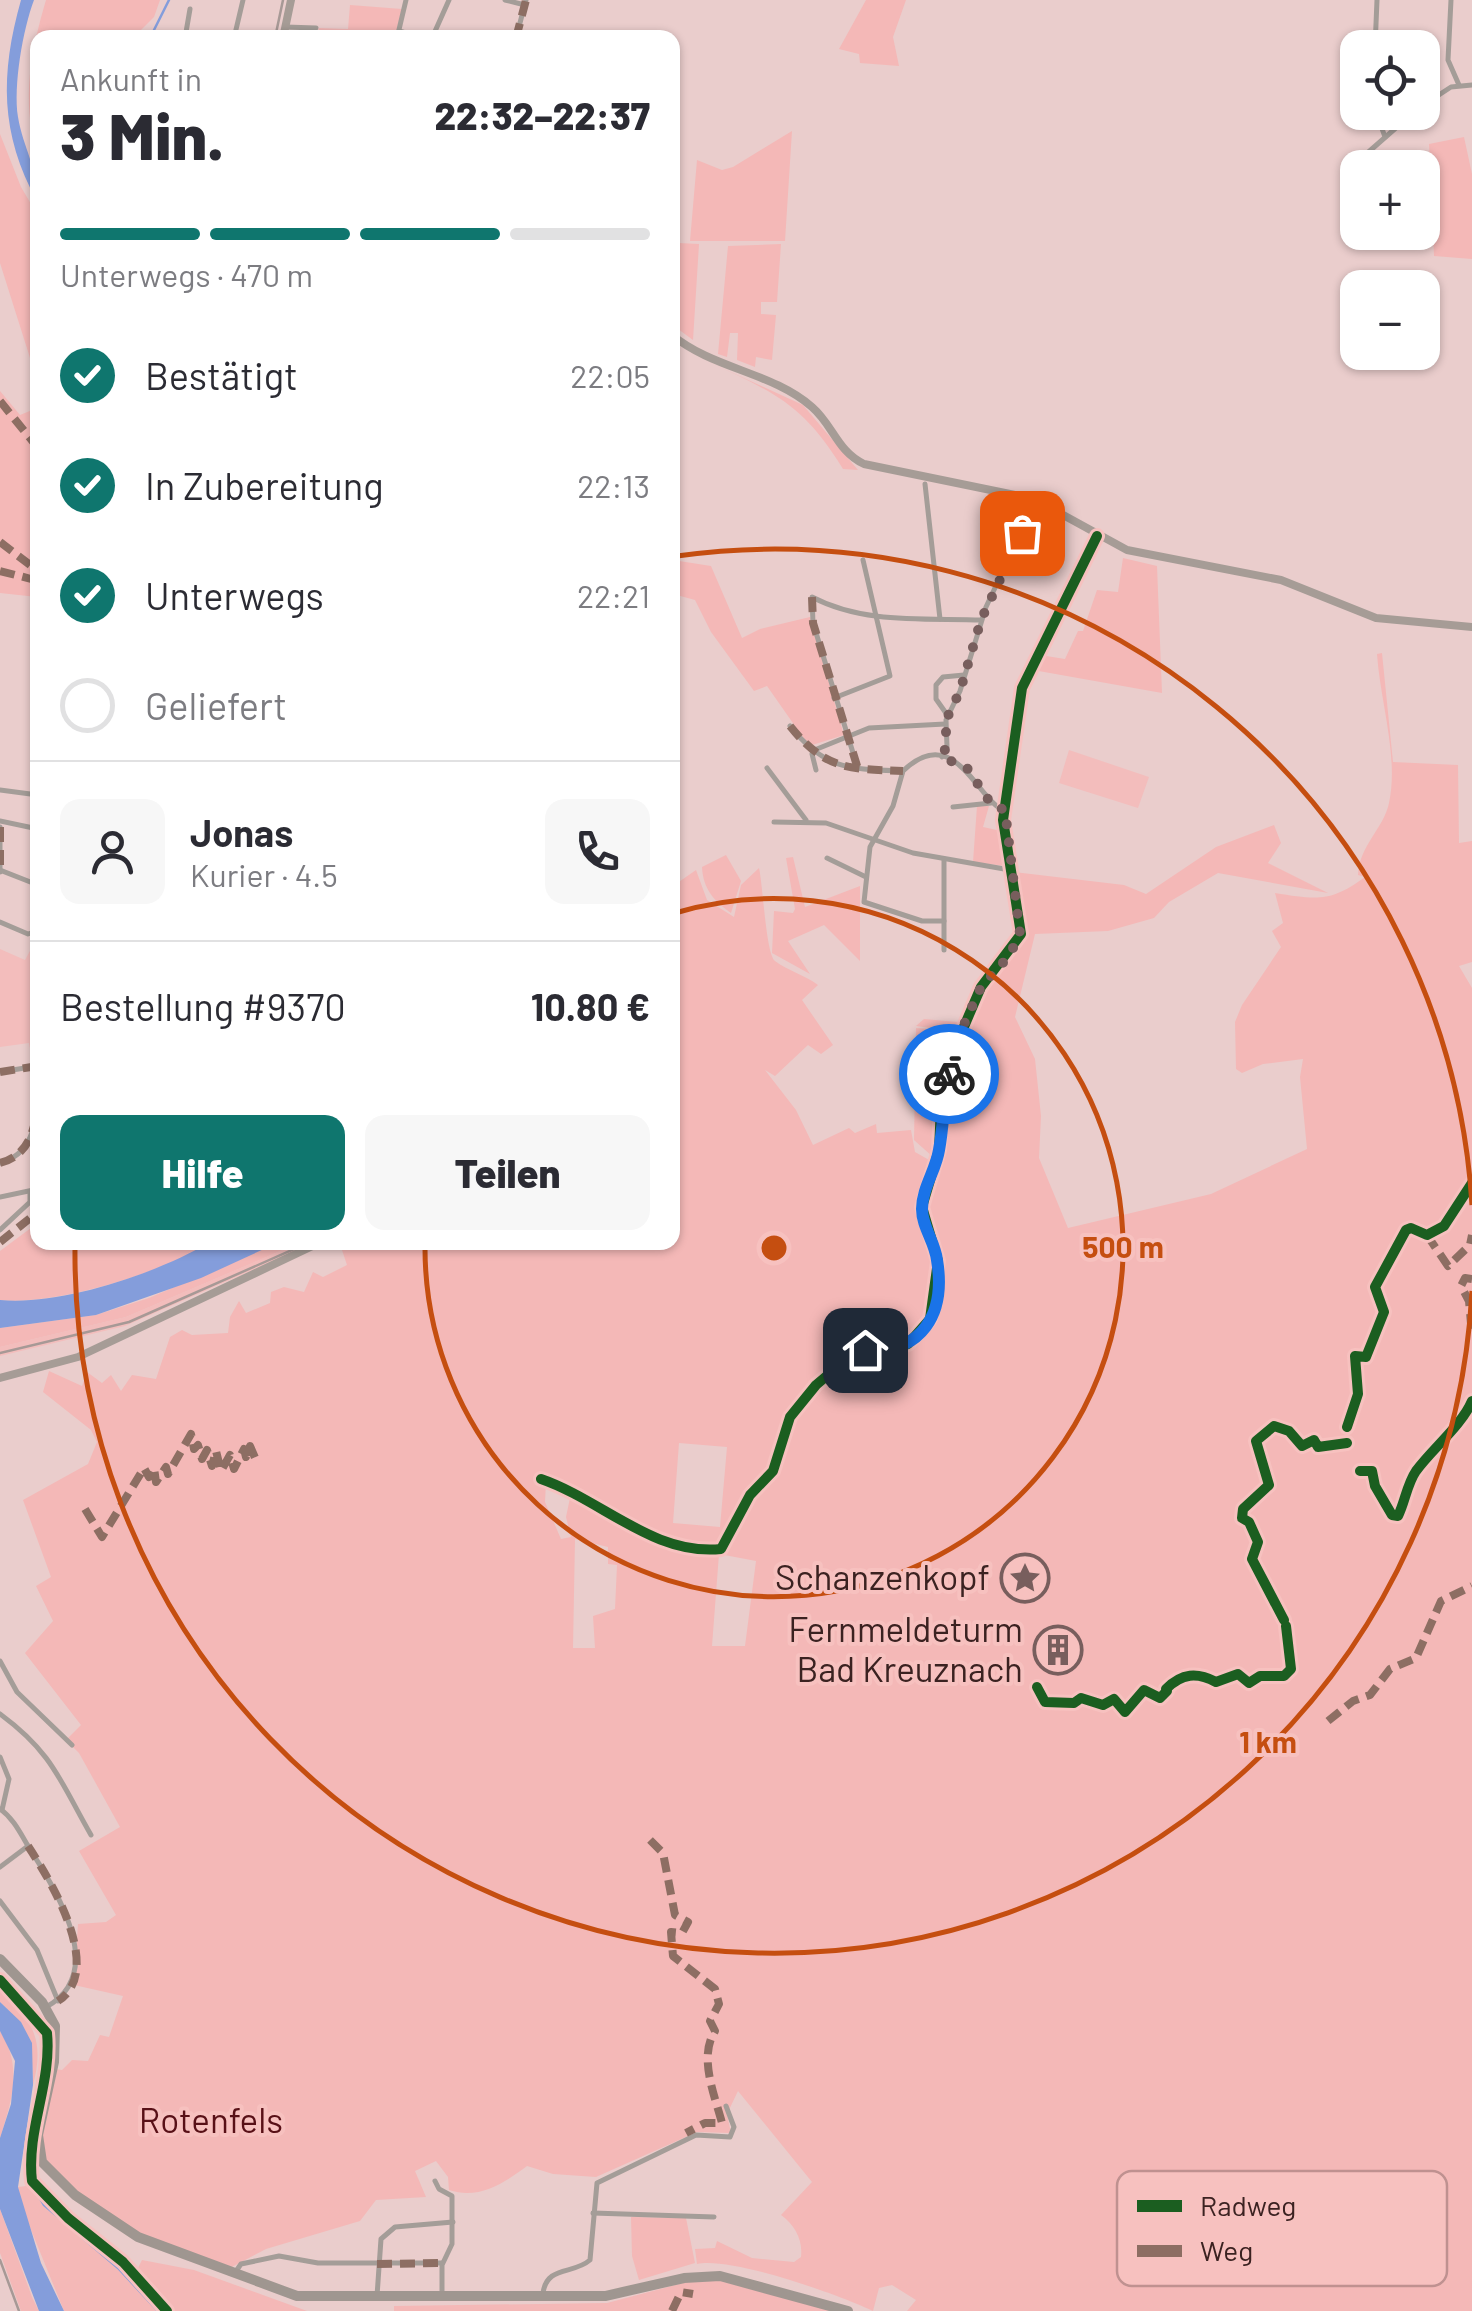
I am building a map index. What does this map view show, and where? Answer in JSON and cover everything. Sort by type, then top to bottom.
[{"type":"main road","points":[[284,30],[292,0]]},
{"type":"main road","points":[[680,341],[804,401],[821,416],[843,450],[864,464],[1048,504],[1096,536],[1134,553],[1281,580],[1376,618],[1472,627]]},
{"type":"main road","points":[[0,1378],[45,1368],[98,1347],[304,1250]]},
{"type":"main road","points":[[0,1959],[46,2007],[55,2026],[56,2045],[38,2142],[47,2170],[120,2227],[238,2269],[297,2296],[377,2299],[624,2295],[684,2278],[720,2276],[848,2311]]},
{"type":"street","points":[[236,30],[243,0]]},
{"type":"street","points":[[399,30],[406,0]]},
{"type":"street","points":[[436,30],[450,0]]},
{"type":"street","points":[[505,0],[525,3],[518,30]]},
{"type":"street","points":[[1376,30],[1377,0]]},
{"type":"street","points":[[1451,0],[1448,60],[1460,85]]},
{"type":"street","points":[[186,30],[190,10]]},
{"type":"street","points":[[285,26],[316,28]]},
{"type":"street","points":[[1440,96],[1460,85],[1472,84]]},
{"type":"street","points":[[1383,130],[1386,138]]},
{"type":"street","points":[[1372,150],[1395,130]]},
{"type":"street","points":[[924,484],[940,618]]},
{"type":"street","points":[[942,757],[946,747],[945,724],[981,620],[1018,539],[1048,504]]},
{"type":"street","points":[[541,1480],[568,1490],[666,1544],[721,1550],[750,1494],[772,1471],[788,1421],[802,1404],[851,1354],[908,1344],[932,1315],[938,1262],[923,1220],[922,1202],[939,1150],[941,1106],[959,1034],[981,987],[1009,956],[1020,934],[1005,810],[1024,681],[1096,536]]},
{"type":"street","points":[[834,698],[890,676],[863,560]]},
{"type":"street","points":[[858,770],[811,615],[812,596],[845,610],[875,615],[981,620]]},
{"type":"street","points":[[948,716],[936,699],[936,685],[946,676],[965,675]]},
{"type":"street","points":[[812,752],[876,727],[945,724]]},
{"type":"street","points":[[790,726],[812,752],[816,770]]},
{"type":"street","points":[[812,752],[858,770],[903,772],[922,759],[942,757],[970,770],[991,803],[1005,810]]},
{"type":"street","points":[[766,768],[806,820]]},
{"type":"street","points":[[903,772],[890,812],[874,838],[864,902],[922,921],[944,921]]},
{"type":"street","points":[[0,790],[30,794]]},
{"type":"street","points":[[953,808],[991,803]]},
{"type":"street","points":[[774,822],[806,820],[944,859],[1010,870]]},
{"type":"street","points":[[30,828],[0,824],[0,871],[30,882]]},
{"type":"street","points":[[826,858],[866,877]]},
{"type":"street","points":[[944,859],[944,950]]},
{"type":"street","points":[[0,922],[30,933]]},
{"type":"street","points":[[0,1072],[30,1067]]},
{"type":"street","points":[[0,1164],[20,1154],[30,1139]]},
{"type":"street","points":[[0,1197],[30,1191]]},
{"type":"street","points":[[0,1230],[30,1202]]},
{"type":"street","points":[[0,1661],[17,1692],[72,1745]]},
{"type":"street","points":[[0,1714],[26,1734],[56,1768],[92,1835]]},
{"type":"street","points":[[0,1757],[8,1779],[1,1810],[60,1896],[72,1927],[72,1978],[67,1994],[46,2007]]},
{"type":"street","points":[[0,1867],[28,1846]]},
{"type":"street","points":[[0,1901],[37,1950],[58,2001]]},
{"type":"street","points":[[543,2296],[548,2278],[590,2260],[598,2181],[696,2135],[726,2138],[733,2134],[726,2106]]},
{"type":"street","points":[[435,2181],[438,2189],[452,2196],[452,2244],[442,2263],[442,2298]]},
{"type":"street","points":[[593,2214],[714,2217]]},
{"type":"street","points":[[377,2299],[380,2239],[395,2227],[453,2222]]},
{"type":"street","points":[[238,2269],[279,2256],[318,2264],[442,2263]]},
{"type":"shaded area","points":[[1069,750],[1149,777],[1138,808],[1059,783]]},
{"type":"shaded area","points":[[0,949],[25,960],[30,951],[30,1048],[29,1043],[0,1047]]},
{"type":"shaded area","points":[[283,1250],[298,1250],[125,1326],[0,1356],[0,1347],[126,1317]]},
{"type":"green space","points":[[46,0],[160,0],[154,17],[141,30],[38,30]]},
{"type":"green space","points":[[866,0],[906,0],[893,37],[899,66],[860,63],[859,54],[839,49]]},
{"type":"green space","points":[[350,5],[402,9],[397,30],[318,30],[348,29]]},
{"type":"green space","points":[[792,131],[785,241],[690,241],[697,160],[722,170],[733,167]]},
{"type":"green space","points":[[0,134],[30,202],[30,358],[0,263]]},
{"type":"green space","points":[[1464,137],[1472,174],[1472,259],[1434,256],[1434,250],[1440,250],[1440,150],[1429,150],[1429,144]]},
{"type":"green space","points":[[680,243],[699,244],[693,340],[680,330]]},
{"type":"green space","points":[[781,244],[777,302],[761,302],[761,314],[776,315],[772,360],[756,357],[755,367],[737,360],[738,333],[730,333],[727,357],[718,354],[728,246]]},
{"type":"green space","points":[[709,362],[803,405],[858,470],[843,469],[814,429],[786,403]]},
{"type":"green space","points":[[0,391],[20,415],[30,411],[30,596],[0,593]]},
{"type":"green space","points":[[1123,558],[1157,566],[1162,693],[1033,670],[1040,655],[1065,659],[1078,631],[1083,631],[1097,590],[1118,592]]},
{"type":"green space","points":[[680,561],[711,566],[742,638],[760,629],[810,617],[844,735],[809,746],[767,686],[754,691],[711,632],[695,600],[680,596]]},
{"type":"green space","name":"Rotenfels","points":[[1382,653],[1393,762],[1458,765],[1459,843],[1472,841],[1472,962],[1459,966],[1472,988],[1472,2311],[907,2311],[916,2300],[892,2285],[879,2288],[873,2311],[758,2271],[697,2264],[695,2249],[715,2248],[717,2241],[752,2258],[794,2262],[801,2257],[797,2233],[781,2215],[812,2182],[738,2091],[727,2114],[731,2133],[697,2132],[596,2177],[553,2174],[527,2166],[500,2184],[471,2193],[449,2190],[448,2177],[436,2161],[415,2171],[426,2197],[376,2200],[360,2221],[266,2249],[228,2269],[153,2240],[77,2198],[45,2160],[42,2127],[55,2069],[62,2070],[72,2060],[88,2061],[100,2035],[109,2037],[123,1996],[74,1985],[78,1924],[106,1922],[116,1915],[79,1851],[120,1827],[79,1753],[66,1740],[81,1725],[25,1653],[53,1621],[36,1586],[51,1577],[23,1500],[88,1464],[97,1442],[91,1430],[43,1392],[49,1371],[82,1386],[87,1372],[102,1383],[111,1375],[121,1391],[132,1375],[156,1379],[170,1337],[182,1330],[192,1335],[228,1333],[230,1317],[239,1301],[246,1313],[270,1303],[271,1292],[284,1287],[304,1292],[313,1272],[323,1277],[347,1265],[342,1250],[680,1250],[680,881],[696,870],[707,900],[734,917],[741,885],[759,868],[772,956],[818,985],[802,1000],[833,1045],[821,1054],[808,1045],[775,1076],[765,1070],[796,1110],[813,1145],[849,1128],[855,1133],[876,1124],[877,1133],[911,1130],[915,1152],[938,1165],[945,1102],[966,1023],[985,985],[1024,933],[1013,872],[1124,885],[1146,894],[1216,847],[1274,825],[1281,843],[1268,863],[1328,893],[1218,873],[1169,902],[1154,918],[1108,931],[1035,934],[1015,1017],[1035,1059],[1041,1116],[1039,1158],[1068,1228],[1211,1194],[1307,1149],[1300,1077],[1303,1059],[1263,1064],[1242,1073],[1236,1069],[1235,1022],[1281,947],[1272,931],[1283,923],[1275,893],[1323,897],[1343,891],[1365,877],[1358,875],[1359,865],[1386,812],[1391,785],[1377,654]],"holes":[[[679,1443],[727,1447],[720,1527],[673,1523]],[[546,1483],[571,1493],[566,1517],[571,1537],[561,1539],[545,1502]],[[575,1539],[608,1547],[608,1564],[617,1565],[615,1609],[593,1616],[595,1648],[573,1648]],[[719,1554],[756,1561],[745,1646],[712,1646]]]},
{"type":"green space","points":[[977,806],[989,806],[983,827],[1001,831],[1005,866],[973,862]]},
{"type":"green space","points":[[726,855],[741,881],[731,913],[710,894],[702,867]]},
{"type":"green space","points":[[793,857],[805,907],[860,886],[860,961],[824,925],[788,941],[810,974],[772,953],[774,911],[793,913],[795,909],[786,858]]},
{"type":"green space","points":[[924,1019],[958,1022],[939,1103],[933,1157],[914,1140],[916,1028],[946,1030],[916,1026]]},
{"type":"green space","points":[[30,1229],[30,1250],[197,1250],[108,1285],[23,1300],[0,1300],[0,1251]]},
{"type":"green space","points":[[261,1250],[283,1250],[126,1317],[0,1347],[0,1328],[96,1315],[149,1298]]},
{"type":"green space","points":[[0,1990],[28,2021],[37,2043],[33,2085],[27,2039],[17,2020],[0,2002]]},
{"type":"green space","points":[[0,2031],[11,2057],[13,2083],[0,2138]]},
{"type":"green space","points":[[35,2185],[122,2264],[165,2311],[64,2311],[21,2205],[18,2187]]},
{"type":"green space","points":[[0,2209],[39,2311],[21,2311],[0,2253]]},
{"type":"green space","points":[[631,2217],[686,2218],[695,2263],[639,2280],[632,2256]]},
{"type":"green space","points":[[142,2260],[194,2270],[307,2311],[171,2311],[136,2272]]},
{"type":"green space","points":[[706,2277],[833,2311],[394,2311],[394,2306],[607,2303]]},
{"type":"water","points":[[21,0],[34,0],[26,26],[17,90],[20,128],[30,161],[30,186],[16,152],[7,103],[14,27]]},
{"type":"water","points":[[196,1250],[262,1250],[201,1278],[96,1315],[0,1328],[0,1300],[24,1301],[80,1292],[137,1276]]},
{"type":"water","points":[[0,2002],[21,2022],[32,2043],[33,2085],[18,2187],[41,2263],[64,2311],[39,2311],[0,2209],[0,2138],[11,2104],[15,2061],[0,2031]]},
{"type":"waterway","points":[[154,30],[169,0]]},
{"type":"waterway","points":[[37,2193],[44,2205],[118,2268],[158,2311]]},
{"type":"railway","points":[[277,30],[283,0]]},
{"type":"railway","points":[[0,1353],[129,1322],[292,1250]]},
{"type":"railway","points":[[0,2260],[19,2311]]},
{"type":"marked path","points":[[518,30],[526,0]]},
{"type":"marked path","points":[[0,401],[30,438]]},
{"type":"marked path","points":[[0,542],[30,565]]},
{"type":"marked path","points":[[0,571],[30,579]]},
{"type":"marked path","points":[[812,597],[813,623],[858,769]]},
{"type":"marked path","points":[[790,726],[815,751],[839,764],[903,771]]},
{"type":"marked path","points":[[0,827],[0,872]]},
{"type":"marked path","points":[[0,1072],[30,1067]]},
{"type":"marked path","points":[[0,1163],[14,1157],[30,1137]]},
{"type":"marked path","points":[[0,1242],[30,1218]]},
{"type":"marked path","points":[[1427,1235],[1448,1266],[1470,1245],[1472,1235]]},
{"type":"marked path","points":[[1472,1279],[1465,1278],[1461,1286],[1469,1301],[1472,1335]]},
{"type":"marked path","points":[[85,1509],[102,1537],[144,1468],[149,1477],[154,1468],[156,1482],[166,1467],[168,1474],[191,1434],[194,1449],[198,1445],[202,1459],[207,1450],[212,1466],[216,1451],[221,1471],[230,1455],[234,1469],[244,1449],[246,1457],[250,1446],[256,1460]]},
{"type":"marked path","points":[[1328,1721],[1353,1701],[1370,1695],[1390,1669],[1416,1658],[1441,1601],[1472,1586]]},
{"type":"marked path","points":[[650,1840],[663,1853],[675,1915],[688,1922],[682,1933],[671,1932],[673,1956],[715,1989],[719,2004],[710,2021],[715,2031],[708,2064],[722,2123],[705,2123],[686,2133]]},
{"type":"marked path","points":[[28,1846],[59,1901],[75,1947],[77,1968],[71,1987],[58,2001]]},
{"type":"marked path","points":[[377,2264],[442,2263]]},
{"type":"marked path","points":[[672,2311],[681,2292],[693,2294]]},
{"type":"cycle path","points":[[541,1479],[673,1544],[721,1549],[750,1495],[773,1471],[790,1417],[816,1385],[854,1353],[892,1351],[908,1344],[930,1319],[938,1261],[922,1207],[939,1150],[941,1106],[954,1050],[981,987],[1021,934],[1003,820],[1022,688],[1097,536]]},
{"type":"cycle path","points":[[1347,1427],[1358,1394],[1355,1356],[1366,1357],[1384,1312],[1375,1287],[1406,1230],[1411,1228],[1427,1235],[1444,1226],[1472,1183]]},
{"type":"cycle path","points":[[1360,1471],[1372,1471],[1375,1486],[1392,1515],[1398,1516],[1416,1471],[1472,1401]]},
{"type":"cycle path","points":[[1284,1620],[1252,1559],[1258,1542],[1249,1522],[1242,1518],[1243,1509],[1269,1485],[1256,1441],[1274,1426],[1289,1431],[1302,1446],[1314,1440],[1318,1447],[1347,1443]]},
{"type":"cycle path","points":[[1166,1689],[1190,1676],[1216,1682],[1238,1674],[1249,1683],[1260,1676],[1284,1676],[1291,1669],[1286,1626]]},
{"type":"cycle path","points":[[1037,1687],[1045,1702],[1074,1703],[1081,1698],[1103,1705],[1114,1699],[1125,1712],[1144,1690],[1160,1698],[1167,1691]]},
{"type":"cycle path","points":[[0,1980],[47,2033],[32,2181],[68,2218],[123,2262],[167,2311]]},
{"type":"way so far","points":[[949,1074],[956,1042],[981,987],[1009,956],[1020,934],[1005,810],[992,805],[967,768],[942,757],[946,720],[960,691],[981,620],[1022,533]]},
{"type":"place","name":"Schanzenkopf","points":[[1025,1578]]},
{"type":"place","name":"Fernmeldeturm Bad Kreuznach","points":[[1058,1650]]},
{"type":"route","points":[[865,1350],[886,1352],[908,1344],[924,1330],[934,1308],[938,1262],[922,1207],[939,1150],[940,1110],[949,1074]]}]
